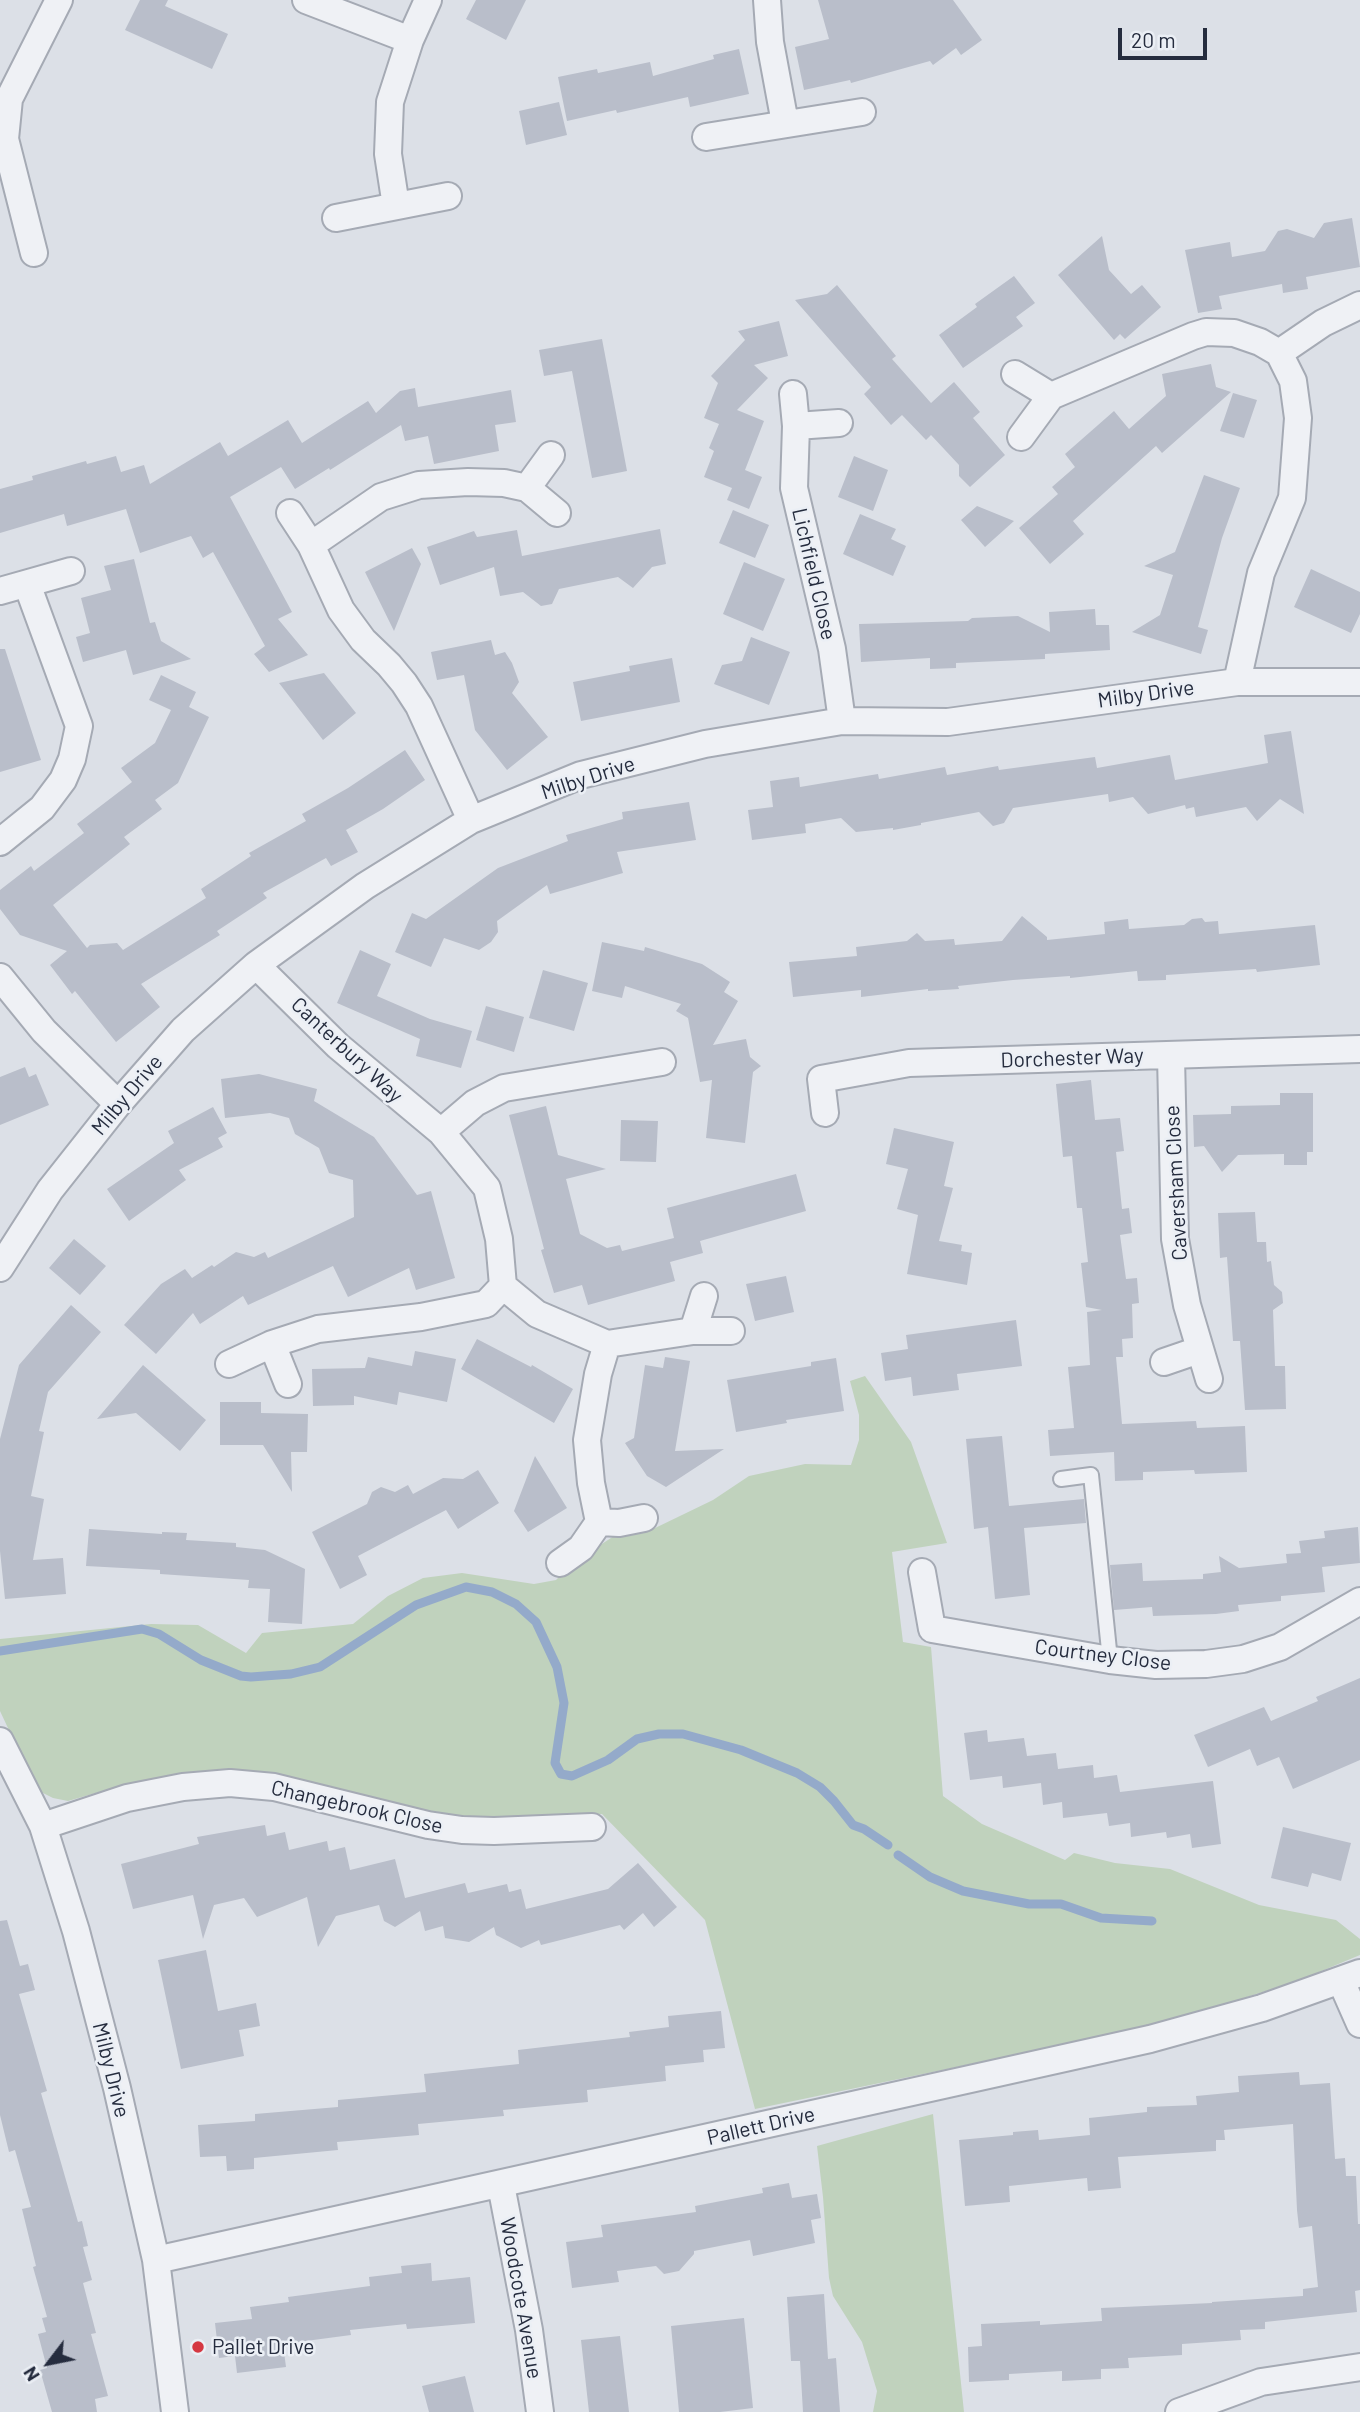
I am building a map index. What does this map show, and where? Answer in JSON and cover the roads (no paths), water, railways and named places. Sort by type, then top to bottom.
[{"type":"street","points":[[34,253],[5,139],[9,99],[59,0]]},
{"type":"street","points":[[306,0],[410,40]]},
{"type":"street","points":[[396,206],[388,154],[390,102],[410,40],[428,0]]},
{"type":"street","points":[[767,0],[770,42],[785,123]]},
{"type":"street","points":[[706,137],[862,112]]},
{"type":"street","points":[[336,218],[448,196]]},
{"type":"street","points":[[1279,353],[1323,323],[1360,305]]},
{"type":"street","points":[[1021,437],[1051,396],[1206,332],[1234,333],[1260,342],[1279,353],[1293,381],[1298,418],[1293,498],[1261,573],[1237,681]]},
{"type":"street","points":[[1014,374],[1051,396]]},
{"type":"street","name":"Lichfield Close","points":[[793,394],[796,425],[794,488],[832,649],[842,721]]},
{"type":"street","points":[[796,425],[839,424]]},
{"type":"street","points":[[527,488],[551,455]]},
{"type":"street","points":[[311,545],[381,497],[419,485],[468,482],[527,488],[557,513]]},
{"type":"street","points":[[290,513],[311,545],[341,610],[363,640],[404,683],[419,706],[471,820]]},
{"type":"street","points":[[0,591],[71,571]]},
{"type":"street","points":[[0,842],[42,808],[63,780],[72,759],[79,726],[27,584]]},
{"type":"street","name":"Milby Drive","points":[[0,1268],[50,1190],[118,1104],[183,1030],[256,965],[365,886],[471,820],[581,775],[705,744],[842,721],[948,722],[1237,681],[1360,682]]},
{"type":"street","name":"Canterbury Way","points":[[256,965],[338,1046],[441,1132],[487,1188],[499,1239],[503,1286]]},
{"type":"street","points":[[0,977],[44,1031],[118,1104]]},
{"type":"street","name":"Dorchester Way","points":[[825,1113],[821,1079],[909,1063],[1360,1049]]},
{"type":"street","name":"Caversham Close","points":[[1171,1056],[1175,1239],[1187,1305],[1209,1379]]},
{"type":"street","points":[[441,1132],[475,1103],[504,1087],[662,1062]]},
{"type":"street","points":[[229,1364],[272,1344],[318,1329],[421,1317],[486,1304],[503,1286],[537,1314],[607,1344],[693,1331],[731,1331]]},
{"type":"street","points":[[693,1331],[704,1296]]},
{"type":"street","points":[[272,1344],[288,1384]]},
{"type":"street","points":[[560,1563],[581,1548],[599,1522],[587,1440],[598,1374],[607,1344]]},
{"type":"street","points":[[1164,1362],[1199,1350]]},
{"type":"street","points":[[599,1522],[619,1523],[644,1518]]},
{"type":"street","name":"Courtney Close","points":[[922,1572],[932,1629],[1110,1660],[1156,1665],[1206,1664],[1243,1659],[1280,1647],[1360,1601]]},
{"type":"street","name":"Milby Drive","points":[[0,1741],[43,1826],[76,1931],[156,2260],[174,2412]]},
{"type":"street","name":"Changebrook Close","points":[[43,1826],[127,1798],[183,1787],[230,1783],[274,1787],[428,1825],[462,1830],[592,1827]]},
{"type":"street","points":[[1350,1977],[1360,2024]]},
{"type":"street","name":"Pallett Drive","points":[[156,2260],[1150,2039],[1262,2008],[1350,1977]]},
{"type":"street","name":"Woodcote Avenue","points":[[501,2185],[529,2330],[540,2412]]},
{"type":"street","points":[[1179,2412],[1261,2382],[1360,2367]]},
{"type":"lane","points":[[1061,1479],[1091,1475],[1110,1660]]},
{"type":"waterway","points":[[0,1651],[142,1629],[159,1634],[201,1660],[241,1676],[291,1674],[320,1667],[416,1605],[466,1587],[492,1592],[516,1604],[536,1622],[557,1667],[564,1703],[555,1763],[561,1774],[572,1776],[608,1760],[637,1739],[659,1734],[683,1734],[741,1750],[797,1773],[820,1787],[853,1825],[888,1845]]},
{"type":"waterway","points":[[898,1855],[930,1877],[963,1891],[1029,1904],[1061,1904],[1101,1918],[1152,1921]]},
{"type":"place","name":"Pallet Drive","points":[[198,2347]]}]
